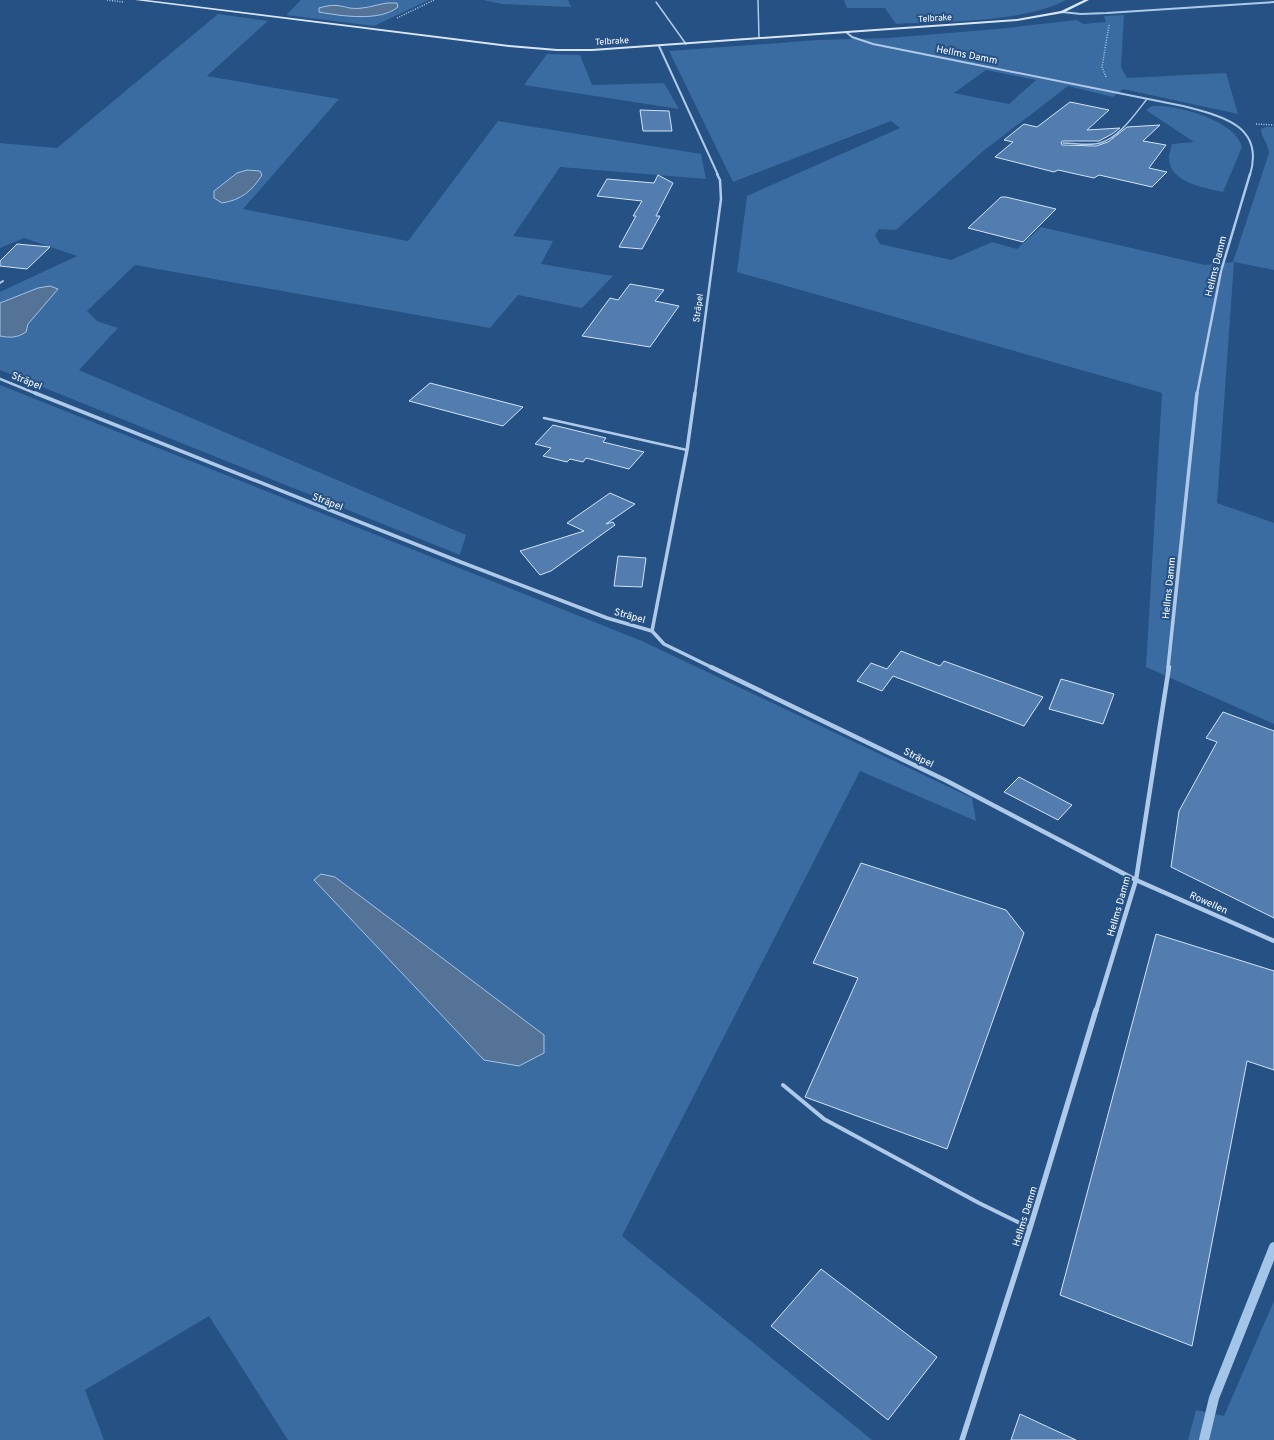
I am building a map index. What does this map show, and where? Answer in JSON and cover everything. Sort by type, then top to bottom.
[{"type":"street","name":"Telbrake","points":[[137,0],[538,49],[592,50],[1017,20],[1062,12],[1087,0]]},
{"type":"street","points":[[1062,12],[1081,14],[1107,13],[1274,2]]},
{"type":"street","name":"Hellms Damm","points":[[846,32],[852,38],[873,44],[1183,106],[1212,114],[1238,126],[1248,136],[1253,147],[1252,168],[1221,271],[1198,382],[1166,691],[1136,880],[1030,1228],[962,1440]]},
{"type":"street","name":"Sträpel","points":[[652,631],[687,450],[720,199],[720,180],[658,49],[659,46]]},
{"type":"street","name":"Sträpel","points":[[0,379],[458,561],[607,618],[652,631],[664,644],[945,780],[1136,880]]},
{"type":"street","name":"Rowellen","points":[[1136,880],[1274,941]]},
{"type":"lane","points":[[758,0],[759,38]]},
{"type":"lane","points":[[656,2],[686,44]]},
{"type":"lane","points":[[1063,143],[1101,143],[1124,125],[1147,99]]},
{"type":"lane","points":[[544,418],[687,450]]},
{"type":"lane","points":[[783,1085],[824,1119],[979,1203],[1030,1228]]},
{"type":"path","points":[[373,29],[434,0]]},
{"type":"path","points":[[1107,13],[1109,23],[1102,67],[1108,82],[1109,91]]},
{"type":"shaded area","points":[[301,0],[429,0],[374,26],[286,15]],"holes":[[[387,3],[397,3],[364,16],[319,12],[346,6],[350,8],[361,8]]]},
{"type":"shaded area","points":[[483,0],[568,0],[571,7],[502,4]]},
{"type":"shaded area","points":[[844,0],[1066,0],[1048,8],[1006,17],[984,20],[896,24],[885,8],[847,8]]},
{"type":"shaded area","points":[[387,3],[397,3],[398,7],[381,15],[360,17],[319,12],[319,8],[332,5],[359,8]]},
{"type":"shaded area","points":[[218,14],[268,21],[207,76],[339,99],[243,209],[408,241],[498,121],[701,154],[706,179],[560,167],[513,236],[553,241],[541,264],[613,276],[582,308],[518,295],[490,328],[135,265],[87,311],[97,321],[118,328],[79,370],[466,535],[460,555],[0,370],[0,336],[8,338],[26,332],[28,324],[42,307],[38,288],[0,303],[0,292],[77,256],[24,238],[0,248],[0,143],[57,148]]},
{"type":"shaded area","points":[[1124,15],[1121,67],[1127,78],[1226,73],[1238,114],[1123,89],[1113,97],[1068,86],[982,152],[896,230],[879,229],[875,235],[880,244],[951,260],[992,242],[1017,249],[1041,227],[1205,265],[1233,262],[1269,153],[1261,129],[1266,127],[1274,127],[1274,270],[1234,262],[1217,503],[1274,523],[1274,724],[1146,667],[1162,393],[737,272],[747,196],[900,128],[891,121],[733,182],[669,51],[818,40],[889,38],[997,29],[1077,20],[1083,24],[1106,22],[1104,16]],"holes":[[[986,70],[1036,80],[1009,104],[954,93]]]},
{"type":"shaded area","points":[[547,54],[580,55],[592,85],[664,83],[679,109],[524,85]]},
{"type":"shaded area","points":[[1152,106],[1175,108],[1204,116],[1229,129],[1237,138],[1242,147],[1223,192],[1190,183],[1182,179],[1171,168],[1169,154],[1172,144],[1194,142],[1146,110]]},
{"type":"shaded area","points":[[247,170],[260,171],[262,175],[250,190],[235,200],[229,202],[222,203],[214,198],[214,191],[237,173]]},
{"type":"shaded area","points":[[50,286],[58,289],[28,324],[26,332],[13,337],[0,336],[0,303],[38,288]]},
{"type":"shaded area","points":[[0,385],[642,641],[972,798],[976,821],[860,771],[622,1236],[872,1440],[288,1440],[209,1316],[85,1390],[104,1440],[0,1440]],"holes":[[[335,877],[544,1035],[332,898],[315,880]]]},
{"type":"shaded area","points":[[321,874],[335,877],[544,1035],[544,1053],[519,1066],[484,1060],[314,880]]},
{"type":"shaded area","points":[[1274,1301],[1274,1440],[1188,1440],[1196,1410],[1224,1416]]},
{"type":"building","points":[[1070,102],[1109,110],[1087,130],[1120,128],[1099,141],[1063,141],[1061,142],[1062,145],[1096,146],[1108,142],[1127,127],[1160,125],[1143,141],[1166,145],[1149,168],[1167,172],[1152,187],[1099,175],[1094,178],[1058,170],[1054,172],[995,157],[1013,142],[1004,140],[1024,124],[1037,127]]},
{"type":"building","points":[[640,110],[669,111],[672,131],[643,131]]},
{"type":"building","points":[[658,175],[673,183],[656,216],[660,216],[642,249],[619,247],[636,216],[633,216],[642,201],[597,196],[607,179],[654,183]]},
{"type":"building","points":[[1001,197],[1056,209],[1023,242],[968,228]]},
{"type":"building","points":[[17,244],[50,247],[27,269],[0,266],[0,261]]},
{"type":"building","points":[[630,284],[664,290],[655,301],[679,306],[650,347],[582,336],[610,298],[618,300]]},
{"type":"building","points":[[430,383],[523,407],[503,426],[409,401]]},
{"type":"building","points":[[553,425],[606,438],[603,442],[644,452],[629,469],[586,458],[583,462],[570,459],[567,462],[543,456],[551,448],[535,444]]},
{"type":"building","points":[[610,493],[635,504],[606,524],[613,522],[615,525],[551,571],[540,575],[520,551],[584,531],[567,523]]},
{"type":"building","points":[[618,556],[646,558],[642,587],[614,586]]},
{"type":"building","points":[[901,651],[940,666],[944,661],[1043,697],[1024,726],[893,676],[882,691],[857,681],[871,663],[887,669]]},
{"type":"building","points":[[1061,679],[1114,694],[1103,724],[1049,709]]},
{"type":"building","points":[[1223,712],[1274,731],[1274,918],[1171,867],[1179,811],[1217,742],[1206,738]]},
{"type":"building","points":[[1019,777],[1072,805],[1058,820],[1004,792]]},
{"type":"building","points":[[861,863],[1006,910],[1024,933],[947,1149],[805,1097],[858,978],[813,963]]},
{"type":"building","points":[[1156,934],[1274,971],[1274,1070],[1247,1061],[1192,1346],[1060,1295]]},
{"type":"building","points":[[821,1269],[937,1357],[888,1420],[771,1326]]},
{"type":"building","points":[[1020,1414],[1076,1440],[1011,1440]]},
{"type":"waterway","points":[[1204,1440],[1214,1398],[1274,1247]]}]
